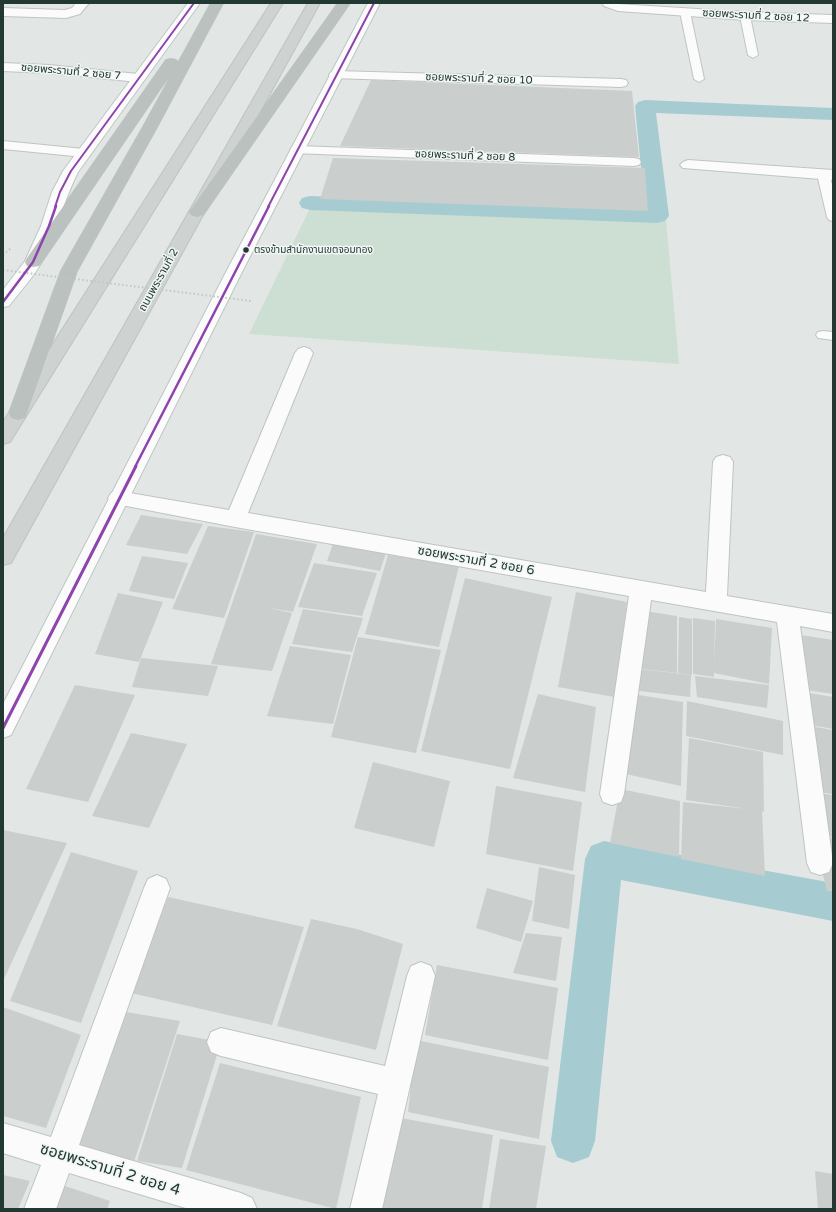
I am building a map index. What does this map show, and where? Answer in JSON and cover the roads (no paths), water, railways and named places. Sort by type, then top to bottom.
[{"type":"highway","points":[[33,262],[213,3]]},
{"type":"highway","points":[[18,413],[69,271],[150,127],[217,3]]},
{"type":"highway","points":[[197,212],[344,3]]},
{"type":"main road","points":[[3,437],[277,3]]},
{"type":"main road","name":"ถนนพระรามที่ 2","points":[[3,557],[314,3]]},
{"type":"street","points":[[3,12],[66,14],[76,11],[83,3]]},
{"type":"street","points":[[3,302],[33,262],[49,226],[60,192],[71,171],[193,3]]},
{"type":"street","points":[[3,728],[118,498],[374,3]]},
{"type":"street","name":"ซอยพระรามที่ 2 ซอย 12","points":[[615,4],[685,12],[711,8],[745,16],[833,19]]},
{"type":"street","name":"ซอยพระรามที่ 2 ซอย 7","points":[[3,68],[49,69],[138,78]]},
{"type":"street","name":"ซอยพระรามที่ 2 ซอย 10","points":[[336,75],[621,83]]},
{"type":"street","points":[[3,145],[84,153]]},
{"type":"street","name":"ซอยพระรามที่ 2 ซอย 8","points":[[297,150],[634,162]]},
{"type":"street","points":[[688,166],[828,175]]},
{"type":"street","points":[[235,519],[304,353]]},
{"type":"street","points":[[716,602],[723,462]]},
{"type":"street","name":"ซอยพระรามที่ 2 ซอย 6","points":[[118,498],[833,623]]},
{"type":"street","points":[[612,794],[641,590]]},
{"type":"street","points":[[788,615],[820,863]]},
{"type":"street","points":[[40,1209],[157,888]]},
{"type":"street","points":[[366,1209],[421,976]]},
{"type":"street","points":[[221,1042],[396,1083]]},
{"type":"street","name":"ซอยพระรามที่ 2 ซอย 4","points":[[3,1138],[241,1209]]},
{"type":"lane","points":[[685,12],[699,79]]},
{"type":"lane","points":[[745,16],[753,55]]},
{"type":"lane","points":[[828,175],[833,217]]},
{"type":"waterway","points":[[310,203],[657,216],[645,106],[833,114]]},
{"type":"waterway","points":[[573,1141],[604,859],[833,902]]},
{"type":"place","name":"ตรงข้ามสำนักงานเขตจอมทอง","points":[[246,250]]}]
